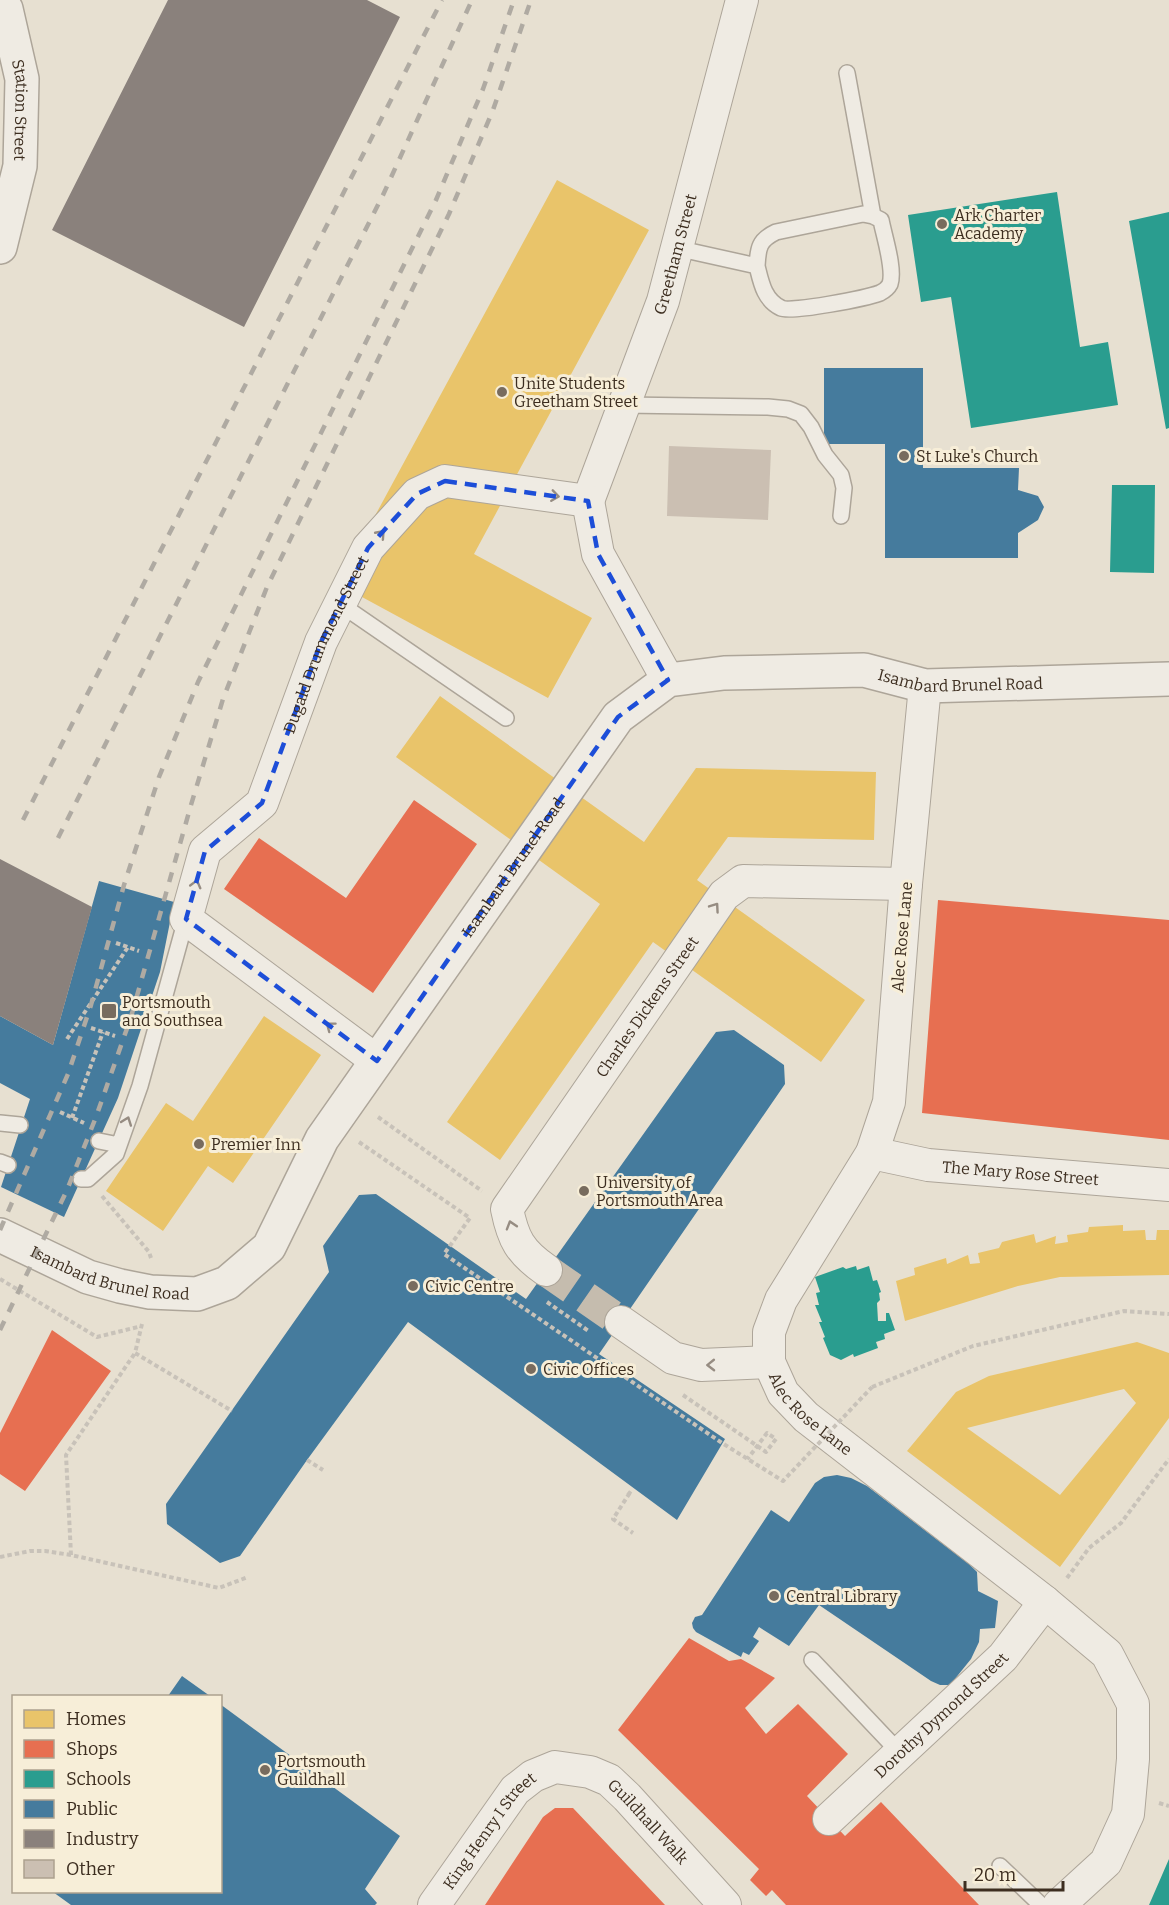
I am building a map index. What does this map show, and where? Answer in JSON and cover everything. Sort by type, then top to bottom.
[{"type":"street","name":"Greetham Street","points":[[588,501],[663,301],[742,0]]},
{"type":"street","name":"Station Street","points":[[0,247],[20,166],[22,79],[7,4]]},
{"type":"street","name":"Dugald Drummond Street","points":[[186,919],[205,851],[262,803],[321,642],[368,548],[417,494],[445,481],[588,501]]},
{"type":"street","points":[[588,501],[598,554],[668,681]]},
{"type":"street","name":"Isambard Brunel Road","points":[[0,1235],[88,1277],[120,1286],[150,1292],[197,1294],[227,1283],[269,1247],[322,1139],[618,717],[668,681],[724,673],[864,670],[925,686],[1169,680]]},
{"type":"street","name":"Alec Rose Lane","points":[[925,686],[906,884],[889,1102],[872,1153],[781,1300],[769,1332],[769,1362],[783,1393],[806,1417],[1107,1654],[1132,1704],[1133,1759],[1128,1814],[1106,1862],[1059,1905]]},
{"type":"street","name":"Charles Dickens Street","points":[[507,1209],[724,895],[743,880],[906,884]]},
{"type":"street","points":[[186,919],[377,1061]]},
{"type":"street","name":"The Mary Rose Street","points":[[872,1153],[928,1165],[1169,1185]]},
{"type":"street","points":[[507,1209],[511,1230],[527,1257],[546,1270]]},
{"type":"street","points":[[621,1322],[673,1358],[702,1365],[769,1362]]},
{"type":"street","name":"Dorothy Dymond Street","points":[[829,1819],[1003,1657],[1046,1604]]},
{"type":"street","name":"King Henry I Street","points":[[434,1905],[515,1790],[533,1776],[555,1767]]},
{"type":"street","name":"Guildhall Walk","points":[[555,1767],[590,1772],[609,1780],[725,1905]]},
{"type":"lane","points":[[847,73],[873,216]]},
{"type":"lane","points":[[863,214],[881,220],[891,270],[890,284],[883,292],[870,297],[783,309],[774,304],[765,294],[757,266],[758,249],[765,237],[776,232],[863,214]]},
{"type":"lane","points":[[676,248],[757,266]]},
{"type":"lane","points":[[624,405],[768,407],[788,409],[801,414],[811,427],[825,455],[841,476],[844,488],[841,516]]},
{"type":"lane","points":[[340,604],[506,718]]},
{"type":"lane","points":[[84,1179],[116,1154],[140,1086],[186,919]]},
{"type":"lane","points":[[0,1123],[20,1125]]},
{"type":"lane","points":[[99,1141],[119,1144]]},
{"type":"lane","points":[[812,1660],[900,1753]]},
{"type":"lane","points":[[1000,1866],[1041,1905]]},
{"type":"path","points":[[116,943],[139,951]]},
{"type":"path","points":[[66,1039],[128,947]]},
{"type":"path","points":[[92,1028],[114,1036]]},
{"type":"path","points":[[72,1118],[103,1032]]},
{"type":"path","points":[[60,1112],[84,1123]]},
{"type":"path","points":[[377,1116],[507,1209]]},
{"type":"path","points":[[359,1142],[470,1218],[444,1254],[783,1481],[872,1387],[973,1346],[1124,1311],[1169,1314]]},
{"type":"path","points":[[84,1179],[149,1252]]},
{"type":"path","points":[[0,1279],[97,1336],[142,1326]]},
{"type":"path","points":[[71,1555],[66,1455],[135,1353],[150,1292]]},
{"type":"path","points":[[135,1353],[232,1411]]},
{"type":"path","points":[[747,1459],[767,1433],[776,1439],[766,1452]]},
{"type":"path","points":[[1046,1604],[1089,1548],[1121,1523],[1169,1459]]},
{"type":"path","points":[[308,1460],[323,1470]]},
{"type":"path","points":[[628,1496],[631,1491],[613,1519],[633,1533]]},
{"type":"path","points":[[0,1557],[30,1551],[71,1555],[219,1588],[248,1577]]},
{"type":"highlighted area","points":[[445,481],[588,501],[598,554],[668,680],[618,717],[377,1061],[186,919],[205,851],[262,803],[321,642],[368,548],[417,494]]},
{"type":"building: Homes","name":"Unite Students Greetham Street","points":[[557,180],[649,230],[474,554],[592,618],[548,698],[338,584]]},
{"type":"building: Homes","points":[[440,696],[644,842],[696,768],[876,772],[874,840],[728,837],[697,880],[865,1000],[821,1062],[653,942],[500,1160],[447,1122],[600,904],[396,757]]},
{"type":"building: Homes","name":"Premier Inn","points":[[264,1016],[321,1055],[233,1183],[208,1166],[163,1231],[106,1191],[166,1103],[193,1121]]},
{"type":"building: Homes","points":[[1123,1225],[1123,1231],[1145,1230],[1146,1240],[1156,1240],[1157,1230],[1169,1230],[1169,1275],[1060,1277],[1018,1286],[905,1321],[896,1281],[915,1275],[914,1268],[946,1258],[947,1264],[968,1255],[970,1264],[980,1263],[978,1253],[999,1248],[1002,1242],[1034,1234],[1036,1243],[1056,1236],[1055,1244],[1068,1242],[1067,1235],[1088,1232],[1089,1227]]},
{"type":"building: Homes","points":[[1137,1342],[1169,1353],[1169,1418],[1060,1567],[907,1451],[956,1392],[989,1376]],"holes":[[[1124,1389],[1136,1403],[1060,1495],[967,1428]]]},
{"type":"building: Shops","points":[[414,800],[477,844],[373,993],[224,889],[259,838],[346,898]]},
{"type":"building: Shops","points":[[938,900],[1169,920],[1169,1140],[922,1113]]},
{"type":"building: Shops","points":[[52,1330],[111,1371],[25,1491],[0,1474],[0,1433]]},
{"type":"building: Shops","points":[[689,1638],[729,1661],[741,1659],[775,1678],[745,1708],[766,1734],[798,1704],[848,1754],[807,1796],[845,1836],[881,1802],[979,1905],[786,1905],[772,1890],[766,1896],[750,1880],[759,1869],[618,1730]]},
{"type":"building: Shops","points":[[555,1808],[573,1808],[665,1905],[485,1905],[543,1817]]},
{"type":"building: Schools","points":[[1057,192],[1080,347],[1108,342],[1118,405],[971,428],[951,297],[921,302],[908,215]]},
{"type":"building: Schools","points":[[1169,212],[1169,428],[1166,429],[1129,221]]},
{"type":"building: Schools","points":[[1112,485],[1155,485],[1154,573],[1110,572]]},
{"type":"building: Schools","points":[[856,1266],[857,1270],[869,1266],[873,1281],[877,1280],[881,1292],[877,1303],[878,1321],[886,1321],[886,1313],[889,1313],[895,1330],[884,1334],[885,1339],[876,1342],[878,1348],[854,1357],[853,1354],[841,1360],[830,1355],[823,1338],[825,1337],[819,1322],[822,1322],[815,1305],[819,1305],[816,1293],[820,1292],[815,1277],[843,1267],[846,1269]]},
{"type":"building: Schools","points":[[1169,1859],[1169,1905],[1149,1905]]},
{"type":"building: Public","name":"St Luke's Church","points":[[824,368],[923,368],[923,468],[1019,468],[1018,490],[1038,496],[1044,507],[1038,520],[1018,533],[1018,558],[885,558],[885,444],[824,444]]},
{"type":"building: Public","points":[[99,881],[174,902],[160,972],[118,1098],[64,1217],[1,1187],[30,1099],[0,1083],[0,1016],[53,1045]]},
{"type":"building: Public","name":"Civic Centre","points":[[734,1030],[784,1065],[785,1084],[599,1354],[725,1439],[677,1520],[408,1322],[240,1556],[220,1563],[167,1524],[166,1504],[329,1272],[323,1246],[359,1195],[376,1194],[526,1299],[716,1032]]},
{"type":"building: Public","points":[[837,1475],[851,1478],[867,1486],[969,1564],[977,1572],[978,1591],[998,1601],[995,1628],[980,1629],[979,1642],[971,1659],[950,1685],[940,1685],[931,1681],[819,1605],[789,1646],[759,1627],[753,1637],[759,1641],[749,1655],[743,1652],[741,1657],[696,1632],[693,1628],[692,1623],[695,1617],[702,1615],[771,1510],[789,1522],[815,1483],[824,1477]]},
{"type":"building: Public","points":[[182,1676],[209,1695],[169,1695]]},
{"type":"building: Public","name":"Portsmouth Guildhall","points":[[222,1705],[400,1836],[365,1889],[377,1903],[375,1905],[71,1905],[54,1893],[222,1893]]},
{"type":"building: Industry","points":[[168,0],[367,0],[400,17],[244,327],[52,230]]},
{"type":"building: Industry","points":[[0,859],[92,907],[53,1045],[0,1016]]},
{"type":"building: Other","points":[[669,446],[771,450],[768,520],[667,516]]},
{"type":"tunnel","points":[[546,1270],[621,1322]]},
{"type":"railway","points":[[23,820],[442,0]]},
{"type":"railway","points":[[58,838],[383,195],[472,0]]},
{"type":"railway","points":[[0,1230],[68,1074],[91,1005],[124,885],[159,777],[198,682],[436,200],[483,89],[514,0]]},
{"type":"railway","points":[[0,1330],[67,1190],[96,1117],[131,1017],[223,699],[267,587],[449,214],[493,110],[531,0]]},
{"type":"place","name":"Ark Charter Academy","points":[[942,224]]},
{"type":"place","name":"Unite Students Greetham Street","points":[[502,392]]},
{"type":"place","name":"St Luke's Church","points":[[904,456]]},
{"type":"place","name":"Portsmouth and Southsea","points":[[109,1011]]},
{"type":"place","name":"Premier Inn","points":[[199,1144]]},
{"type":"place","name":"University of Portsmouth Area","points":[[584,1191]]},
{"type":"place","name":"Civic Centre","points":[[413,1286]]},
{"type":"place","name":"Civic Offices","points":[[531,1369]]},
{"type":"place","name":"Central Library","points":[[774,1596]]},
{"type":"place","name":"Portsmouth Guildhall","points":[[265,1770]]}]
